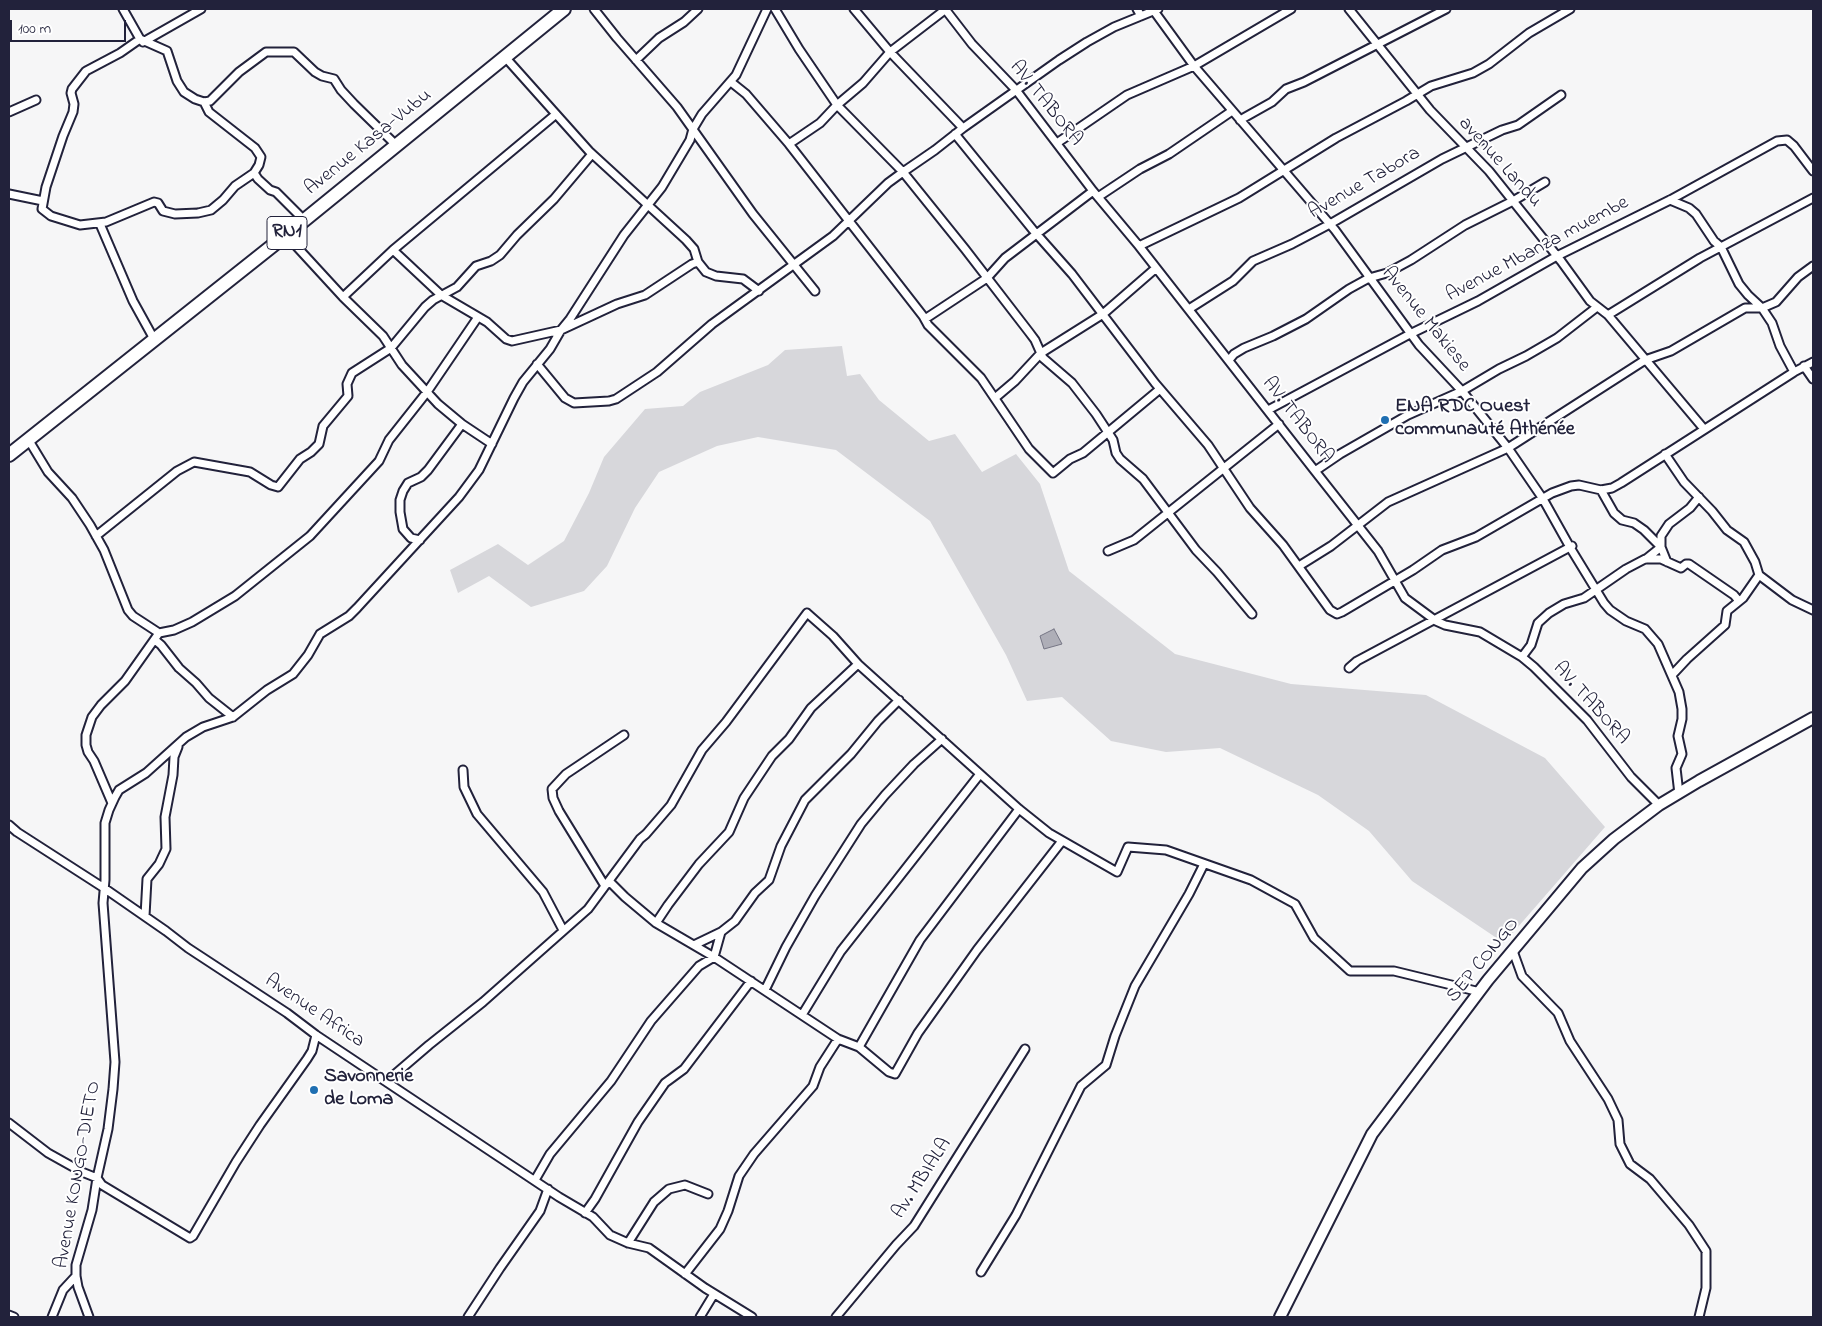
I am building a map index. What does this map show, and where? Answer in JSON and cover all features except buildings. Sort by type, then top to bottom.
[{"type":"highway","name":"Avenue Kasa-Vubu","points":[[9,455],[304,220],[564,9]]},
{"type":"street","points":[[123,9],[141,41],[167,51],[170,54],[174,74],[184,92],[204,102],[209,112],[259,152],[260,161],[254,173],[235,186],[217,206],[206,212],[176,214],[163,211],[158,203],[154,202],[100,224],[80,225],[51,216],[42,209],[46,187],[73,112],[74,99],[71,93],[75,85],[86,72],[141,41],[201,9]]},
{"type":"street","points":[[594,9],[693,129],[753,214],[815,291]]},
{"type":"street","points":[[636,60],[659,38],[684,22],[698,9]]},
{"type":"street","points":[[112,803],[120,790],[142,776],[186,737],[203,726],[233,717],[267,690],[293,674],[308,655],[320,634],[353,612],[459,497],[474,477],[523,382],[550,349],[624,235],[675,166],[704,110],[731,82],[740,68],[767,9]]},
{"type":"street","points":[[774,9],[798,48],[837,104],[902,172],[987,278],[1034,340],[1040,354],[1049,365],[1072,383],[1108,431],[1120,459],[1143,479],[1196,550],[1252,614]]},
{"type":"street","points":[[854,9],[890,52],[963,128]]},
{"type":"street","points":[[789,144],[820,123],[837,104],[863,83],[890,52],[945,9]]},
{"type":"street","name":"AV. TABORA","points":[[945,9],[972,44],[1016,90],[1093,191],[1189,309],[1358,525],[1378,551],[1405,598],[1433,620],[1445,625],[1480,632],[1522,657],[1587,720],[1631,777],[1659,805]]},
{"type":"street","points":[[1057,143],[1127,94],[1194,66],[1291,9]]},
{"type":"street","name":"avenue Landu","points":[[1349,9],[1417,94],[1489,171],[1557,256],[1580,289],[1597,307],[1608,315],[1704,429]]},
{"type":"street","points":[[1240,120],[1272,102],[1286,89],[1304,82],[1446,9]]},
{"type":"street","points":[[1139,246],[1239,198],[1336,138],[1431,86],[1473,73],[1489,64],[1529,34],[1570,9]]},
{"type":"street","points":[[537,364],[565,398],[574,403],[609,402],[628,392],[657,372],[706,328],[834,236],[902,172],[1016,90],[1087,42],[1139,12],[1156,10]]},
{"type":"street","name":"Avenue Makiese","points":[[1156,10],[1194,66],[1330,224],[1410,334],[1462,391],[1508,448],[1543,499],[1610,610],[1626,621],[1645,629],[1658,644],[1679,692],[1682,710],[1682,720],[1678,736],[1682,754],[1676,768],[1678,794]]},
{"type":"street","points":[[204,102],[216,96],[239,72],[262,54],[271,51],[281,53],[294,52],[315,72],[334,79],[354,104],[396,145]]},
{"type":"street","points":[[505,57],[592,154],[694,248],[698,262],[706,272],[716,276],[743,279],[759,291]]},
{"type":"street","points":[[731,82],[746,94],[789,144],[938,336],[981,378],[1029,449],[1053,473],[1070,459],[1083,453],[1160,388]]},
{"type":"street","name":"Avenue Tabora","points":[[1189,309],[1232,281],[1253,261],[1292,244],[1330,224],[1442,158],[1502,130],[1518,125],[1561,95]]},
{"type":"street","points":[[9,112],[36,100]]},
{"type":"street","points":[[1098,197],[1140,169],[1169,154],[1232,111]]},
{"type":"street","points":[[343,297],[393,250],[556,115]]},
{"type":"street","points":[[955,134],[1037,235],[1072,274],[1160,388],[1208,445],[1250,508],[1283,545],[1330,610],[1337,614],[1396,580],[1442,550],[1476,536],[1564,488],[1579,485],[1601,490],[1612,488],[1794,372],[1813,362]]},
{"type":"street","name":"Avenue Mbanza muembe","points":[[1268,410],[1410,334],[1478,301],[1557,256],[1670,200],[1782,140],[1787,140],[1794,146],[1813,171]]},
{"type":"street","points":[[96,536],[177,471],[194,462],[250,472],[278,488],[300,459],[319,444],[324,426],[348,396],[347,384],[352,373],[391,348],[420,312],[433,300],[457,287],[478,264],[491,261],[500,255],[517,235],[554,199],[592,154]]},
{"type":"street","points":[[254,173],[258,179],[270,190],[276,192],[304,220]]},
{"type":"street","points":[[1229,360],[1234,354],[1244,348],[1306,319],[1349,289],[1370,278],[1395,269],[1465,225],[1513,201],[1545,182]]},
{"type":"street","points":[[925,319],[987,278],[1006,258],[1093,191]]},
{"type":"street","points":[[9,194],[43,201]]},
{"type":"street","points":[[1608,315],[1700,258],[1813,198]]},
{"type":"street","points":[[1670,200],[1689,208],[1696,214],[1714,241],[1721,247],[1739,284],[1762,308],[1772,323],[1780,346],[1794,372]]},
{"type":"street","points":[[100,224],[133,301],[154,339]]},
{"type":"street","points":[[286,234],[343,297],[383,336],[402,365],[438,404],[462,424],[492,444]]},
{"type":"street","points":[[393,250],[441,295],[487,322],[506,339],[512,341],[561,330],[617,304],[645,294],[698,262]]},
{"type":"street","points":[[1298,566],[1331,546],[1388,502],[1508,448],[1645,360],[1668,352],[1745,308],[1762,308],[1776,302],[1798,276],[1813,266]]},
{"type":"street","points":[[995,398],[1015,381],[1040,354],[1103,314],[1156,268]]},
{"type":"street","points":[[1315,471],[1340,454],[1408,415],[1462,391],[1557,338],[1597,307]]},
{"type":"street","points":[[28,439],[48,472],[80,508],[111,567],[128,610],[137,620],[159,633],[174,630],[192,622],[235,596],[310,536],[379,461],[389,440],[427,392],[478,318]]},
{"type":"street","points":[[1804,366],[1813,379]]},
{"type":"street","points":[[420,540],[411,538],[403,529],[400,500],[403,491],[408,483],[421,477],[428,470],[462,424]]},
{"type":"street","points":[[1108,550],[1134,540],[1278,424]]},
{"type":"street","points":[[1666,454],[1684,482],[1712,511],[1727,530],[1744,542],[1755,562],[1759,575],[1792,600],[1813,610]]},
{"type":"street","points":[[1601,490],[1614,514],[1622,520],[1634,523],[1644,530],[1661,547]]},
{"type":"street","points":[[1667,563],[1661,547],[1661,536],[1669,524],[1690,508],[1699,497]]},
{"type":"street","points":[[1349,668],[1357,661],[1571,546]]},
{"type":"street","points":[[1522,657],[1531,645],[1534,632],[1542,618],[1564,604],[1584,598],[1661,547]]},
{"type":"street","points":[[1645,559],[1661,559],[1680,568],[1689,564],[1740,601]]},
{"type":"street","points":[[1672,675],[1714,633],[1725,625],[1727,611],[1748,592],[1759,575]]},
{"type":"street","points":[[388,1081],[428,1045],[483,1002],[588,909],[640,840],[671,806],[702,750],[726,722],[807,613],[833,636],[858,664],[1019,809],[1062,841],[1117,872],[1128,847],[1166,850],[1251,880],[1295,904],[1314,938],[1350,971],[1394,971],[1480,992]]},
{"type":"street","points":[[112,803],[94,761],[88,752],[86,735],[92,718],[101,705],[124,681],[159,633]]},
{"type":"street","points":[[155,640],[179,668],[209,698],[233,717]]},
{"type":"street","points":[[656,923],[699,864],[729,832],[744,798],[772,756],[789,740],[811,708],[858,664]]},
{"type":"street","points":[[694,945],[720,932],[735,921],[755,893],[769,880],[781,846],[805,800],[852,754],[878,721],[898,700]]},
{"type":"street","name":"SEP CONGO","points":[[1280,1317],[1372,1134],[1480,992],[1582,868],[1614,839],[1659,805],[1813,718]]},
{"type":"street","points":[[624,735],[566,774],[552,789],[553,798],[559,811],[607,884],[656,923],[714,957],[838,1038],[858,1047],[889,1072],[895,1074],[918,1033],[978,950],[1062,841]]},
{"type":"street","points":[[144,916],[147,879],[159,864],[166,849],[165,818],[176,750],[186,737]]},
{"type":"street","points":[[765,990],[786,947],[815,896],[862,824],[885,795],[914,764],[942,739]]},
{"type":"street","points":[[463,770],[464,787],[477,814],[543,892],[563,930]]},
{"type":"street","points":[[802,1015],[841,951],[980,774]]},
{"type":"street","name":"Avenue KONGO-DIETO","points":[[90,1317],[78,1287],[76,1265],[92,1210],[108,1128],[113,1089],[115,1062],[104,938],[103,903],[105,823],[112,803]]},
{"type":"street","points":[[858,1047],[920,940],[1019,809]]},
{"type":"street","name":"Avenue Africa","points":[[9,825],[104,888],[188,948],[287,1013],[316,1035],[593,1217],[610,1236],[649,1248],[684,1274],[752,1317]]},
{"type":"street","points":[[981,1272],[1016,1216],[1081,1086],[1106,1065],[1115,1036],[1135,986],[1189,894],[1204,864]]},
{"type":"street","points":[[535,1180],[550,1154],[611,1082],[651,1021],[699,966],[714,957],[720,932]]},
{"type":"street","points":[[1513,951],[1522,976],[1558,1013],[1570,1041],[1608,1099],[1618,1120],[1620,1144],[1630,1164],[1650,1179],[1689,1225],[1706,1251],[1706,1288],[1699,1317]]},
{"type":"street","points":[[585,1213],[595,1199],[638,1122],[666,1083],[684,1069],[751,981]]},
{"type":"street","points":[[9,1123],[48,1153],[97,1178],[102,1185],[190,1238],[193,1236],[260,1124],[312,1051],[316,1035]]},
{"type":"street","points":[[684,1274],[720,1229],[740,1176],[749,1161],[813,1086],[820,1067],[838,1038]]},
{"type":"street","name":"Av. MBIALA","points":[[836,1317],[914,1226],[1025,1049]]},
{"type":"street","points":[[628,1243],[654,1202],[669,1189],[685,1185],[708,1194]]},
{"type":"street","points":[[468,1317],[540,1211],[548,1189]]},
{"type":"street","points":[[52,1317],[63,1290],[76,1276]]},
{"type":"street","points":[[700,1317],[714,1294]]},
{"type":"street","points":[[9,1315],[14,1317]]},
{"type":"shaded area","points":[[842,346],[847,376],[860,374],[879,400],[929,441],[955,434],[982,472],[1016,454],[1040,484],[1069,571],[1175,654],[1291,684],[1426,695],[1545,758],[1605,827],[1504,943],[1412,881],[1369,831],[1318,795],[1220,748],[1166,752],[1111,741],[1062,697],[1027,701],[1006,655],[930,521],[836,450],[758,437],[717,446],[659,472],[635,508],[607,566],[584,591],[531,607],[489,576],[458,593],[450,570],[498,544],[528,565],[564,541],[589,493],[604,457],[645,409],[683,406],[700,392],[768,365],[785,350]]},
{"type":"shaded area","points":[[1054,629],[1062,644],[1044,649],[1040,636]]},
{"type":"place","name":"ENA RDC Ouest communauté Athénée","points":[[1385,420]]},
{"type":"place","name":"Savonnerie de Loma","points":[[314,1090]]}]
